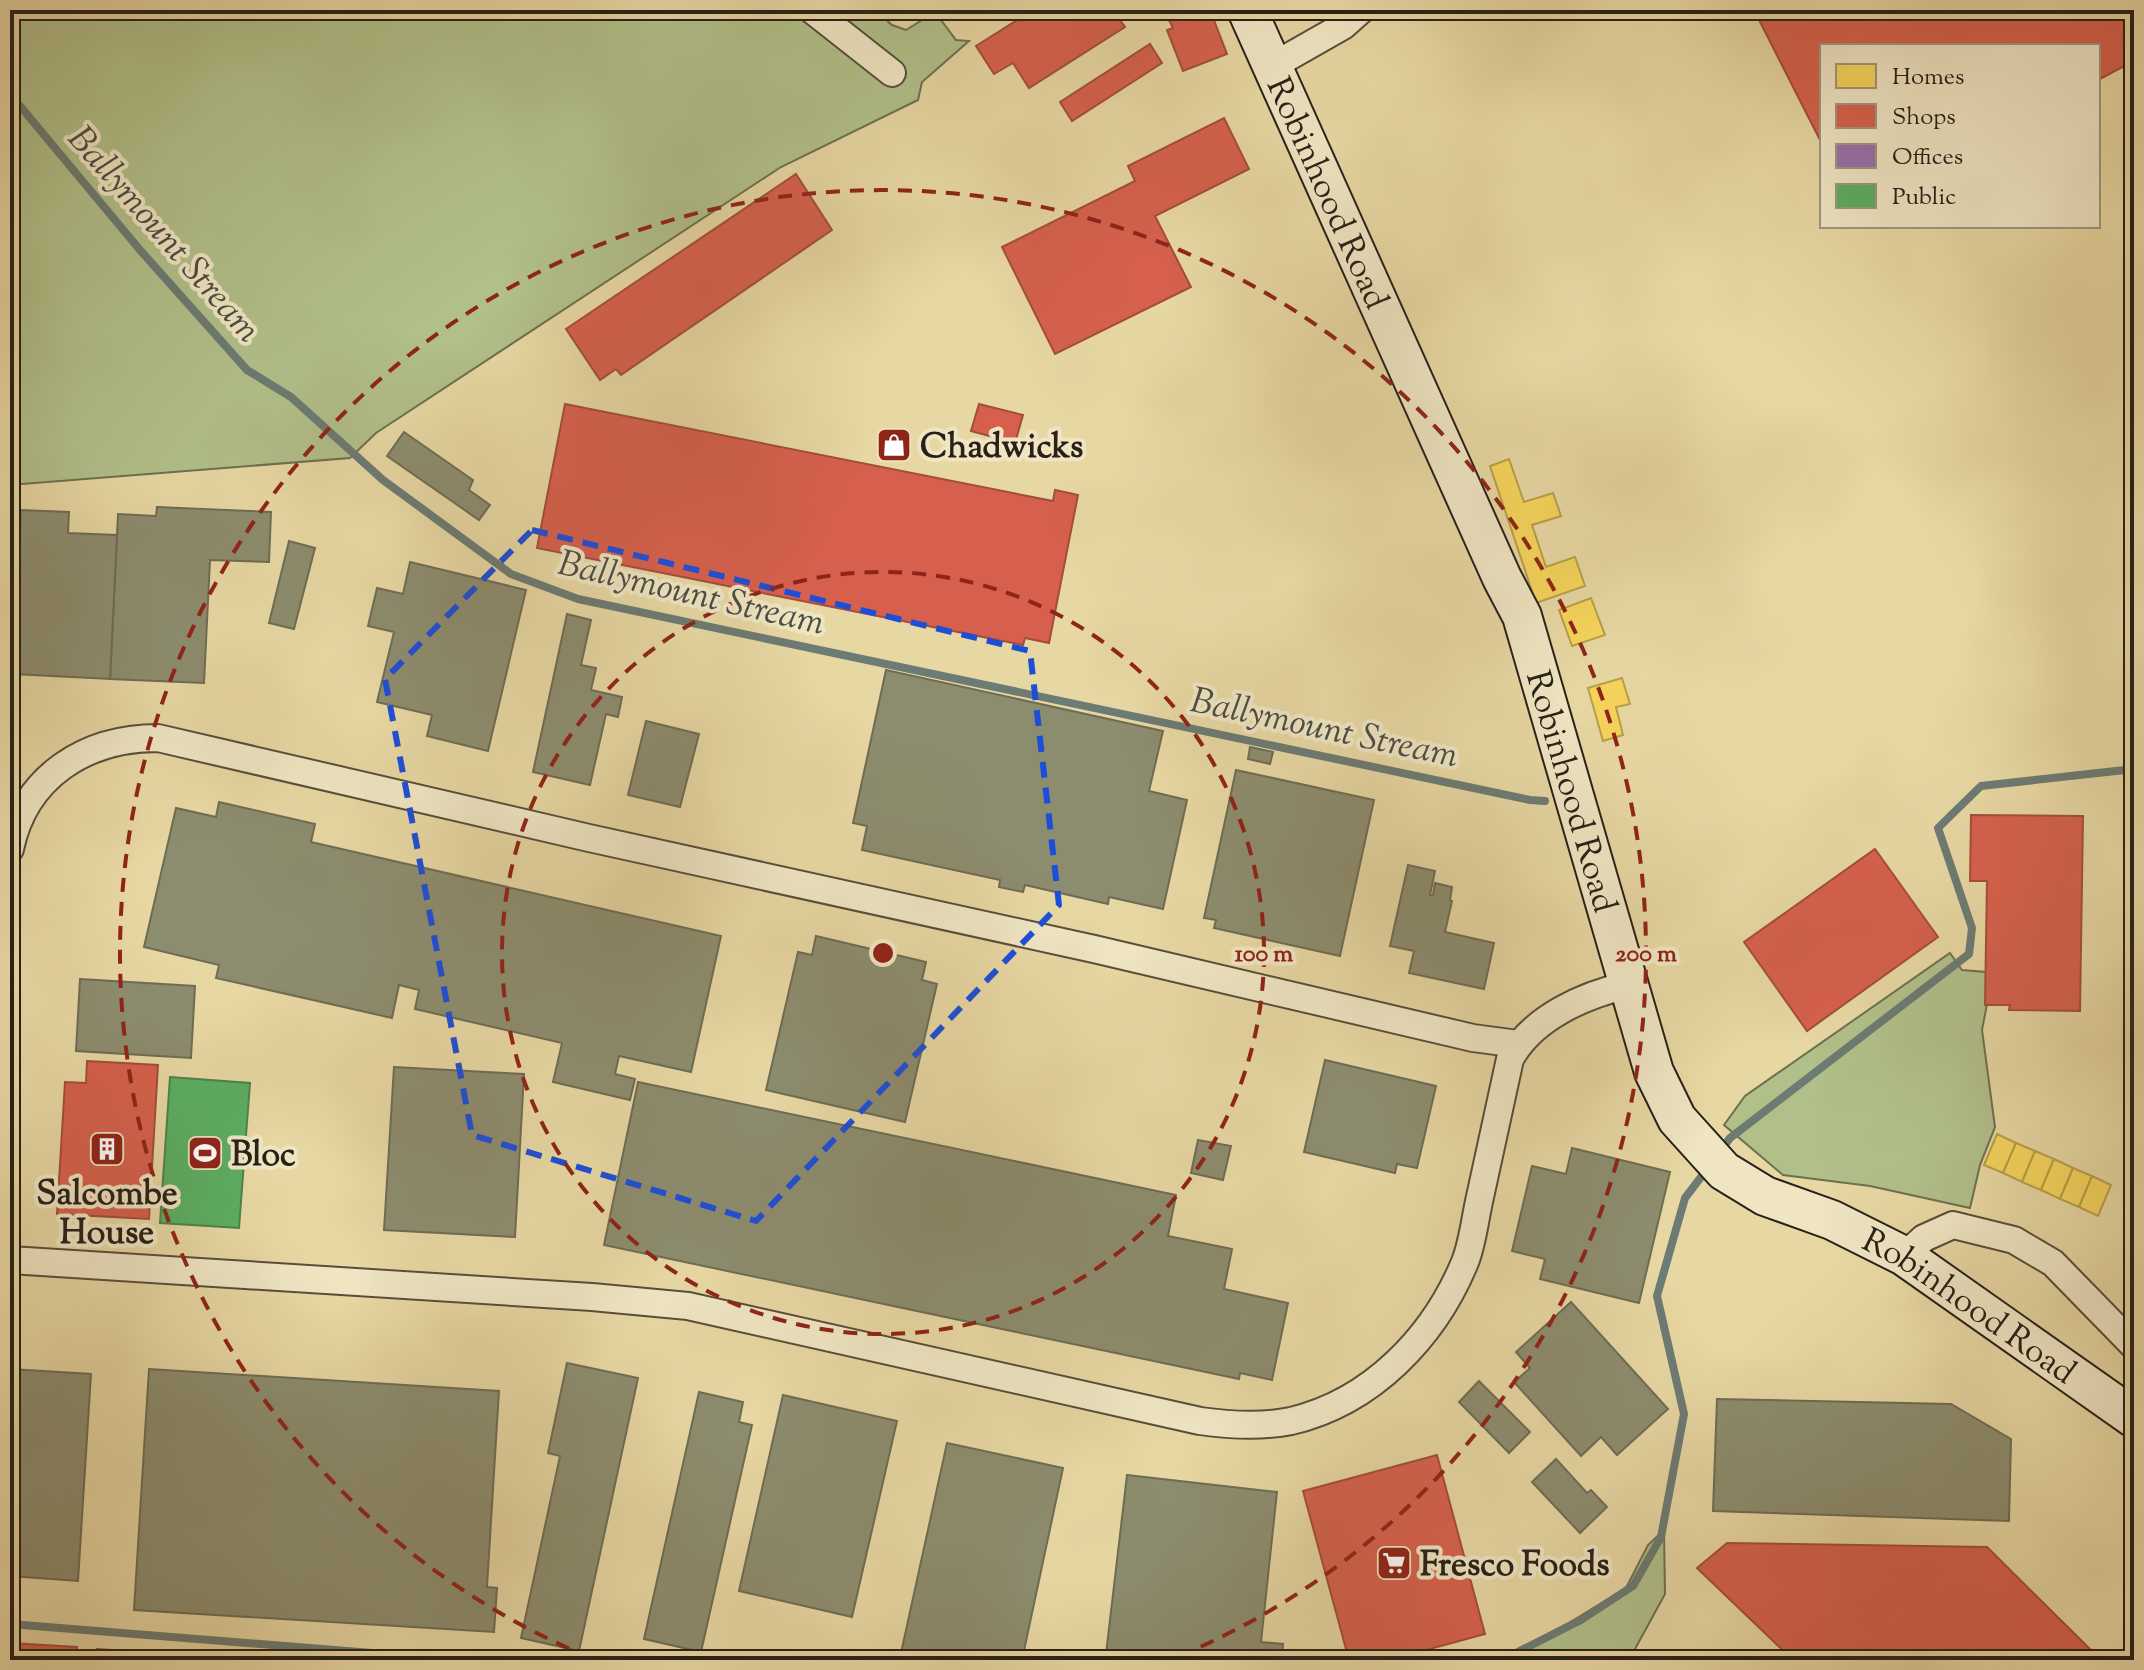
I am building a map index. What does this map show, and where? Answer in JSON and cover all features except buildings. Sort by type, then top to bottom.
[{"type":"street","points":[[812,10],[892,73]]},
{"type":"street","name":"Robinhood Road","points":[[1247,10],[1502,578],[1522,616],[1654,1072],[1677,1119],[1713,1160],[1765,1196],[1832,1220],[1904,1256],[2134,1418]]},
{"type":"street","points":[[1271,67],[1343,26],[1361,10]]},
{"type":"street","points":[[10,849],[15,826],[30,797],[53,774],[75,758],[113,741],[158,738],[589,838],[1108,952],[1473,1038],[1518,1044]]},
{"type":"street","points":[[10,1260],[688,1306],[1200,1421],[1229,1425],[1289,1421],[1339,1403],[1380,1376],[1404,1358],[1439,1315],[1466,1260],[1510,1059],[1518,1044],[1546,1020],[1580,1000],[1628,985]]},
{"type":"street","points":[[1904,1256],[1924,1238],[1953,1225],[2014,1240],[2053,1263],[2134,1346]]},
{"type":"highlighted area","points":[[532,530],[1030,651],[1059,905],[756,1221],[472,1135],[385,679]]},
{"type":"green space","points":[[10,10],[875,10],[892,25],[906,30],[935,12],[956,40],[969,41],[922,82],[918,100],[781,167],[376,433],[350,458],[10,485]]},
{"type":"green space","points":[[1950,953],[1962,970],[1986,972],[1987,1004],[1982,1030],[1995,1127],[1980,1165],[1970,1208],[1870,1186],[1783,1175],[1724,1125],[1745,1096]]},
{"type":"green space","points":[[1664,1530],[1665,1594],[1629,1660],[1499,1660],[1626,1588],[1648,1545]]},
{"type":"waterway","name":"Ballymount Stream","points":[[10,94],[140,250],[247,370],[291,397],[383,480],[511,574],[578,599],[1545,801]]},
{"type":"waterway","points":[[1721,1150],[1730,1138],[1969,954],[1972,928],[1938,828],[1981,786],[2134,769]]},
{"type":"waterway","points":[[1502,1660],[1581,1620],[1633,1586],[1661,1537],[1684,1414],[1657,1296],[1685,1198],[1708,1168]]},
{"type":"waterway","points":[[10,1624],[459,1660]]},
{"type":"place","name":"Chadwicks","points":[[894,445]]},
{"type":"place","name":"Salcombe House","points":[[107,1149]]},
{"type":"place","name":"Bloc","points":[[205,1153]]},
{"type":"place","name":"Fresco Foods","points":[[1394,1563]]}]
